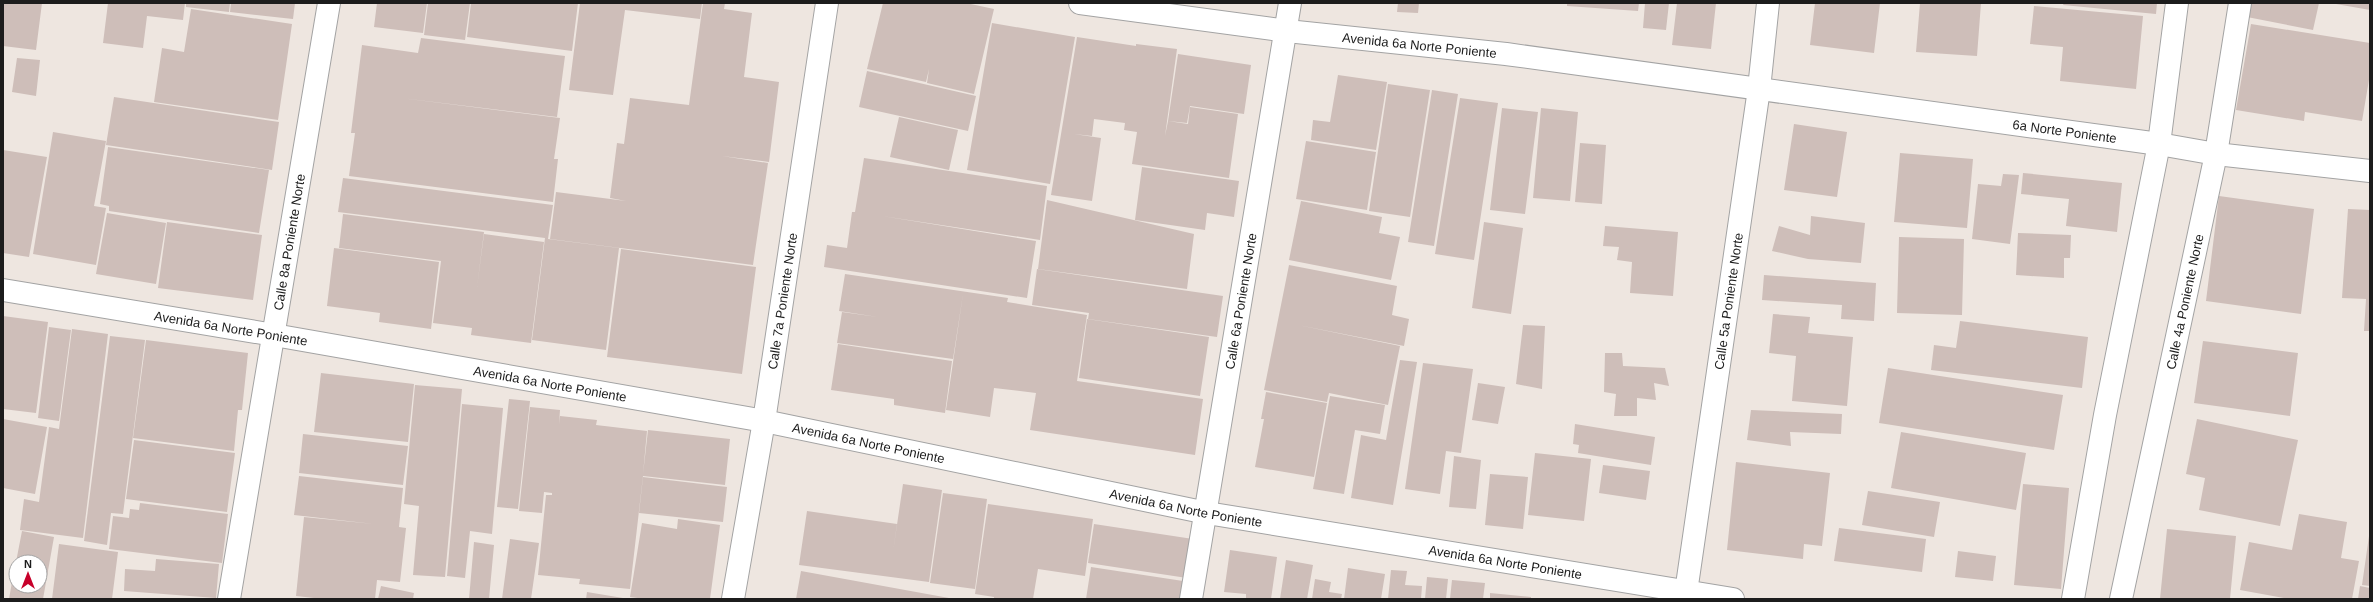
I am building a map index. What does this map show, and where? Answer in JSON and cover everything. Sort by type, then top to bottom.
[{"type":"street","name":"Calle 8a Poniente Norte","points":[[229,599],[330,3]]},
{"type":"street","name":"Calle 7a Poniente Norte","points":[[732,599],[764,421],[827,3]]},
{"type":"street","name":"Avenida 6a Norte Poniente","points":[[1080,3],[1287,31],[1506,54],[1759,88]]},
{"type":"street","name":"Calle 6a Poniente Norte","points":[[1191,599],[1207,513],[1287,31],[1290,3]]},
{"type":"street","name":"Calle 5a Poniente Norte","points":[[1685,595],[1759,88],[1768,3]]},
{"type":"street","points":[[2073,599],[2105,415],[2159,144],[2177,3]]},
{"type":"street","name":"Calle 4a Poniente Norte","points":[[2121,599],[2216,154],[2240,3]]},
{"type":"street","name":"6a Norte Poniente","points":[[1759,88],[2159,144],[2216,154],[2370,171]]},
{"type":"street","name":"Avenida 6a Norte Poniente","points":[[3,290],[274,335],[764,421],[1207,513],[1685,595],[1733,599]]},
{"type":"building","points":[[3,3],[42,3],[36,50],[3,46]]},
{"type":"building","points":[[108,3],[185,3],[183,20],[147,16],[143,48],[103,43]]},
{"type":"building","points":[[186,3],[230,3],[229,12],[186,7]]},
{"type":"building","points":[[231,3],[295,3],[293,19],[230,12]]},
{"type":"building","points":[[377,3],[427,3],[423,33],[374,27]]},
{"type":"building","points":[[428,3],[470,3],[465,40],[424,35]]},
{"type":"building","points":[[471,3],[578,3],[572,51],[467,37]]},
{"type":"building","points":[[580,3],[702,3],[700,19],[625,10],[613,95],[569,90]]},
{"type":"building","points":[[703,3],[725,3],[724,9],[752,13],[744,77],[779,82],[769,162],[722,156],[768,163],[753,265],[550,239],[556,192],[626,201],[610,198],[617,143],[624,144],[630,98],[689,105]]},
{"type":"building","points":[[883,3],[966,3],[994,9],[974,94],[927,83],[929,69],[926,82],[867,69]]},
{"type":"building","points":[[1398,3],[1419,3],[1418,13],[1397,12]]},
{"type":"building","points":[[1567,3],[1639,3],[1638,11],[1567,6]]},
{"type":"building","points":[[1645,3],[1669,3],[1666,30],[1643,28]]},
{"type":"building","points":[[1677,3],[1716,3],[1711,49],[1672,45]]},
{"type":"building","points":[[1815,3],[1880,3],[1874,53],[1810,45]]},
{"type":"building","points":[[1920,3],[1981,3],[1977,56],[1916,52]]},
{"type":"building","points":[[2064,3],[2157,3],[2156,14],[2063,5]]},
{"type":"building","points":[[2250,3],[2319,3],[2313,30],[2247,17]]},
{"type":"building","points":[[2370,3],[2370,10],[2336,4]]},
{"type":"building","points":[[2034,6],[2143,16],[2136,89],[2060,81],[2063,47],[2030,44]]},
{"type":"building","points":[[191,9],[292,24],[278,120],[154,102],[162,48],[184,52]]},
{"type":"building","points":[[992,23],[1075,37],[1050,184],[967,170]]},
{"type":"building","points":[[2251,24],[2370,43],[2370,74],[2362,121],[2305,112],[2304,121],[2236,110]]},
{"type":"building","points":[[1077,37],[1136,46],[1136,44],[1177,49],[1165,136],[1168,121],[1188,124],[1190,107],[1238,114],[1229,178],[1132,164],[1137,132],[1124,130],[1125,123],[1094,119],[1092,136],[1074,134],[1101,138],[1092,201],[1051,195]]},
{"type":"building","points":[[421,38],[565,56],[557,117],[401,98],[560,118],[554,159],[558,159],[553,202],[349,176],[355,133],[351,133],[362,45],[418,53]]},
{"type":"building","points":[[1178,54],[1251,65],[1244,114],[1190,106],[1187,123],[1168,121]]},
{"type":"building","points":[[17,58],[40,60],[36,96],[12,92]]},
{"type":"building","points":[[867,71],[976,96],[968,131],[859,107]]},
{"type":"building","points":[[1338,75],[1387,82],[1376,150],[1311,140],[1313,120],[1330,122]]},
{"type":"building","points":[[1388,84],[1430,90],[1410,217],[1369,211]]},
{"type":"building","points":[[1432,90],[1458,94],[1434,246],[1408,242]]},
{"type":"building","points":[[114,97],[279,122],[272,170],[106,145]]},
{"type":"building","points":[[1460,98],[1498,103],[1474,260],[1435,254]]},
{"type":"building","points":[[1502,108],[1538,112],[1525,214],[1490,210]]},
{"type":"building","points":[[1541,108],[1578,112],[1570,201],[1533,198]]},
{"type":"building","points":[[899,117],[958,130],[949,170],[890,157]]},
{"type":"building","points":[[1794,124],[1847,132],[1837,197],[1784,190]]},
{"type":"building","points":[[53,132],[106,141],[94,206],[106,208],[96,265],[33,254]]},
{"type":"building","points":[[1306,141],[1376,152],[1367,210],[1296,199]]},
{"type":"building","points":[[1580,143],[1606,145],[1602,204],[1575,202]]},
{"type":"building","points":[[108,147],[269,170],[259,233],[109,211],[109,206],[100,204]]},
{"type":"building","points":[[3,150],[47,157],[29,257],[3,253]]},
{"type":"building","points":[[1900,153],[1973,159],[1967,228],[1894,222]]},
{"type":"building","points":[[864,158],[1047,186],[1040,240],[882,216],[1036,241],[1027,298],[824,267],[827,245],[847,248],[852,212],[855,212]]},
{"type":"building","points":[[1142,167],[1239,181],[1234,217],[1207,213],[1205,230],[1135,220]]},
{"type":"building","points":[[2023,173],[2122,183],[2117,232],[2066,226],[2069,199],[2021,194]]},
{"type":"building","points":[[2003,174],[2019,175],[2010,244],[1972,239],[1978,184],[2001,186]]},
{"type":"building","points":[[343,178],[553,205],[548,239],[619,248],[606,350],[532,340],[545,238],[338,212]]},
{"type":"building","points":[[2219,196],[2314,209],[2301,314],[2206,301]]},
{"type":"building","points":[[1047,200],[1194,234],[1187,289],[1038,269]]},
{"type":"building","points":[[1301,201],[1382,217],[1379,233],[1400,237],[1391,280],[1289,260]]},
{"type":"building","points":[[2348,209],[2370,210],[2370,331],[2364,331],[2366,299],[2342,298]]},
{"type":"building","points":[[107,213],[166,223],[156,284],[96,274]]},
{"type":"building","points":[[343,214],[484,232],[477,287],[484,234],[544,242],[531,343],[471,335],[472,328],[433,323],[441,261],[339,248]]},
{"type":"building","points":[[1811,216],[1865,223],[1861,263],[1808,259],[1772,251],[1779,226],[1810,235]]},
{"type":"building","points":[[167,222],[262,235],[253,300],[158,288]]},
{"type":"building","points":[[1484,222],[1523,228],[1511,314],[1472,308]]},
{"type":"building","points":[[1605,226],[1678,232],[1673,296],[1630,293],[1632,262],[1617,260],[1619,247],[1603,246]]},
{"type":"building","points":[[2018,233],[2071,235],[2070,258],[2064,258],[2064,278],[2016,275]]},
{"type":"building","points":[[1899,237],[1964,239],[1962,315],[1897,313]]},
{"type":"building","points":[[334,248],[439,262],[431,329],[379,322],[380,313],[327,306]]},
{"type":"building","points":[[621,249],[756,267],[742,374],[607,357]]},
{"type":"building","points":[[1289,265],[1397,286],[1392,315],[1409,319],[1404,346],[1298,325],[1400,346],[1388,405],[1329,393],[1327,402],[1264,390]]},
{"type":"building","points":[[1037,269],[1223,296],[1217,337],[1088,319],[1089,313],[1032,305]]},
{"type":"building","points":[[845,274],[1008,298],[1007,302],[1087,315],[1077,381],[1203,399],[1195,455],[1030,430],[1036,393],[994,388],[990,417],[946,410],[963,294],[953,359],[837,343],[842,312],[878,317],[839,311]]},
{"type":"building","points":[[1764,275],[1876,283],[1874,321],[1841,319],[1842,305],[1762,300]]},
{"type":"building","points":[[1773,314],[1810,317],[1808,333],[1853,337],[1847,406],[1792,401],[1796,356],[1769,353]]},
{"type":"building","points":[[3,316],[48,322],[36,413],[3,409]]},
{"type":"building","points":[[1087,319],[1209,337],[1200,396],[1079,378]]},
{"type":"building","points":[[1960,321],[2088,337],[2082,388],[1931,370],[1934,345],[1956,348]]},
{"type":"building","points":[[1523,325],[1545,326],[1542,389],[1516,384]]},
{"type":"building","points":[[49,327],[71,330],[59,421],[38,418]]},
{"type":"building","points":[[72,329],[108,334],[83,538],[20,530],[24,499],[39,502],[49,427],[59,429]]},
{"type":"building","points":[[110,336],[145,340],[123,514],[111,513],[107,545],[84,541]]},
{"type":"building","points":[[146,340],[248,353],[242,410],[238,410],[234,451],[133,438]]},
{"type":"building","points":[[2203,341],[2298,353],[2290,416],[2194,403]]},
{"type":"building","points":[[838,344],[952,361],[945,413],[894,405],[894,399],[831,390]]},
{"type":"building","points":[[1605,353],[1622,353],[1623,366],[1665,368],[1669,386],[1654,383],[1656,400],[1637,398],[1637,416],[1614,416],[1616,394],[1604,392]]},
{"type":"building","points":[[1400,360],[1417,362],[1393,505],[1351,498],[1361,435],[1386,440]]},
{"type":"building","points":[[1423,363],[1473,369],[1461,453],[1446,451],[1440,494],[1405,489]]},
{"type":"building","points":[[1888,368],[2063,395],[2054,450],[1879,423]]},
{"type":"building","points":[[321,373],[414,384],[408,442],[314,432]]},
{"type":"building","points":[[1478,383],[1505,387],[1498,424],[1472,420]]},
{"type":"building","points":[[415,385],[462,389],[445,577],[413,575],[419,506],[404,504]]},
{"type":"building","points":[[1266,392],[1327,403],[1314,477],[1255,467],[1264,419],[1261,419]]},
{"type":"building","points":[[1330,396],[1385,405],[1380,434],[1355,430],[1344,494],[1313,489]]},
{"type":"building","points":[[509,399],[530,401],[518,509],[497,507]]},
{"type":"building","points":[[462,404],[503,408],[492,534],[470,531],[465,578],[447,576]]},
{"type":"building","points":[[530,407],[560,410],[559,424],[560,416],[597,420],[596,425],[647,431],[643,474],[648,430],[730,439],[725,485],[643,476],[630,589],[579,584],[580,579],[538,575],[546,495],[552,495],[552,493],[544,492],[542,513],[519,511]]},
{"type":"building","points":[[1751,410],[1842,414],[1841,434],[1790,432],[1791,446],[1747,440]]},
{"type":"building","points":[[3,419],[47,427],[35,494],[3,488]]},
{"type":"building","points":[[2197,419],[2298,440],[2280,526],[2199,510],[2205,478],[2186,474]]},
{"type":"building","points":[[1575,424],[1655,437],[1651,465],[1578,453],[1579,445],[1573,444]]},
{"type":"building","points":[[1901,432],[2026,453],[2016,510],[1891,488]]},
{"type":"building","points":[[303,434],[408,446],[403,485],[299,473]]},
{"type":"building","points":[[134,440],[235,453],[227,512],[126,499]]},
{"type":"building","points":[[1535,453],[1591,459],[1584,521],[1528,515]]},
{"type":"building","points":[[1454,456],[1481,460],[1476,509],[1449,507]]},
{"type":"building","points":[[1736,462],[1830,473],[1822,546],[1804,544],[1803,559],[1727,550]]},
{"type":"building","points":[[1603,465],[1650,471],[1646,500],[1599,493]]},
{"type":"building","points":[[1490,474],[1528,477],[1523,529],[1485,525]]},
{"type":"building","points":[[299,476],[403,488],[399,527],[406,528],[400,582],[377,580],[375,599],[323,599],[296,596],[304,517],[374,524],[294,515]]},
{"type":"building","points":[[643,477],[727,487],[723,522],[639,513]]},
{"type":"building","points":[[903,484],[942,490],[929,582],[799,565],[807,511],[897,524],[893,552]]},
{"type":"building","points":[[2023,484],[2069,488],[2061,589],[2014,585]]},
{"type":"building","points":[[1868,491],[1940,502],[1934,537],[1862,525]]},
{"type":"building","points":[[943,493],[987,499],[975,589],[930,583]]},
{"type":"building","points":[[140,503],[228,514],[222,563],[109,549],[113,516],[129,518],[130,509],[139,510]]},
{"type":"building","points":[[988,504],[1093,519],[1085,576],[1038,569],[1033,599],[994,599],[994,597],[975,594]]},
{"type":"building","points":[[2299,514],[2347,522],[2341,558],[2359,561],[2352,599],[2290,599],[2240,590],[2249,542],[2292,550]]},
{"type":"building","points":[[678,519],[720,525],[710,599],[645,599],[630,597],[642,523],[677,529]]},
{"type":"building","points":[[1094,524],[1193,539],[1187,578],[1088,563]]},
{"type":"building","points":[[1839,528],[1926,539],[1922,572],[1834,561]]},
{"type":"building","points":[[2167,529],[2236,536],[2230,599],[2160,599]]},
{"type":"building","points":[[22,531],[54,537],[48,571],[48,554],[18,554]]},
{"type":"building","points":[[2370,536],[2370,586],[2362,585]]},
{"type":"building","points":[[510,539],[539,543],[531,599],[502,599]]},
{"type":"building","points":[[474,542],[494,545],[489,599],[469,599]]},
{"type":"building","points":[[59,544],[118,552],[112,599],[52,599]]},
{"type":"building","points":[[1230,550],[1277,557],[1271,599],[1246,599],[1246,594],[1224,592]]},
{"type":"building","points":[[1958,551],[1996,556],[1993,581],[1955,577]]},
{"type":"building","points":[[156,559],[219,564],[216,598],[124,591],[125,569],[155,571]]},
{"type":"building","points":[[1286,560],[1313,565],[1307,599],[1280,599]]},
{"type":"building","points":[[1091,567],[1183,581],[1181,599],[1086,599]]},
{"type":"building","points":[[1348,568],[1385,574],[1381,599],[1344,599]]},
{"type":"building","points":[[1391,570],[1407,571],[1405,585],[1422,586],[1421,599],[1388,599]]},
{"type":"building","points":[[801,571],[949,598],[949,599],[796,599]]},
{"type":"building","points":[[1427,577],[1448,579],[1446,599],[1425,599]]},
{"type":"building","points":[[1315,579],[1331,582],[1329,592],[1342,594],[1341,599],[1312,599]]},
{"type":"building","points":[[1452,580],[1485,583],[1483,599],[1450,599]]},
{"type":"building","points":[[381,586],[414,593],[413,599],[378,599]]},
{"type":"building","points":[[2360,586],[2370,588],[2370,599],[2358,599]]},
{"type":"building","points":[[587,592],[623,598],[623,599],[586,599]]},
{"type":"building","points":[[1490,593],[1531,597],[1531,599],[1490,599]]},
{"type":"building","points":[[10,594],[44,594],[43,599],[9,599]]}]
